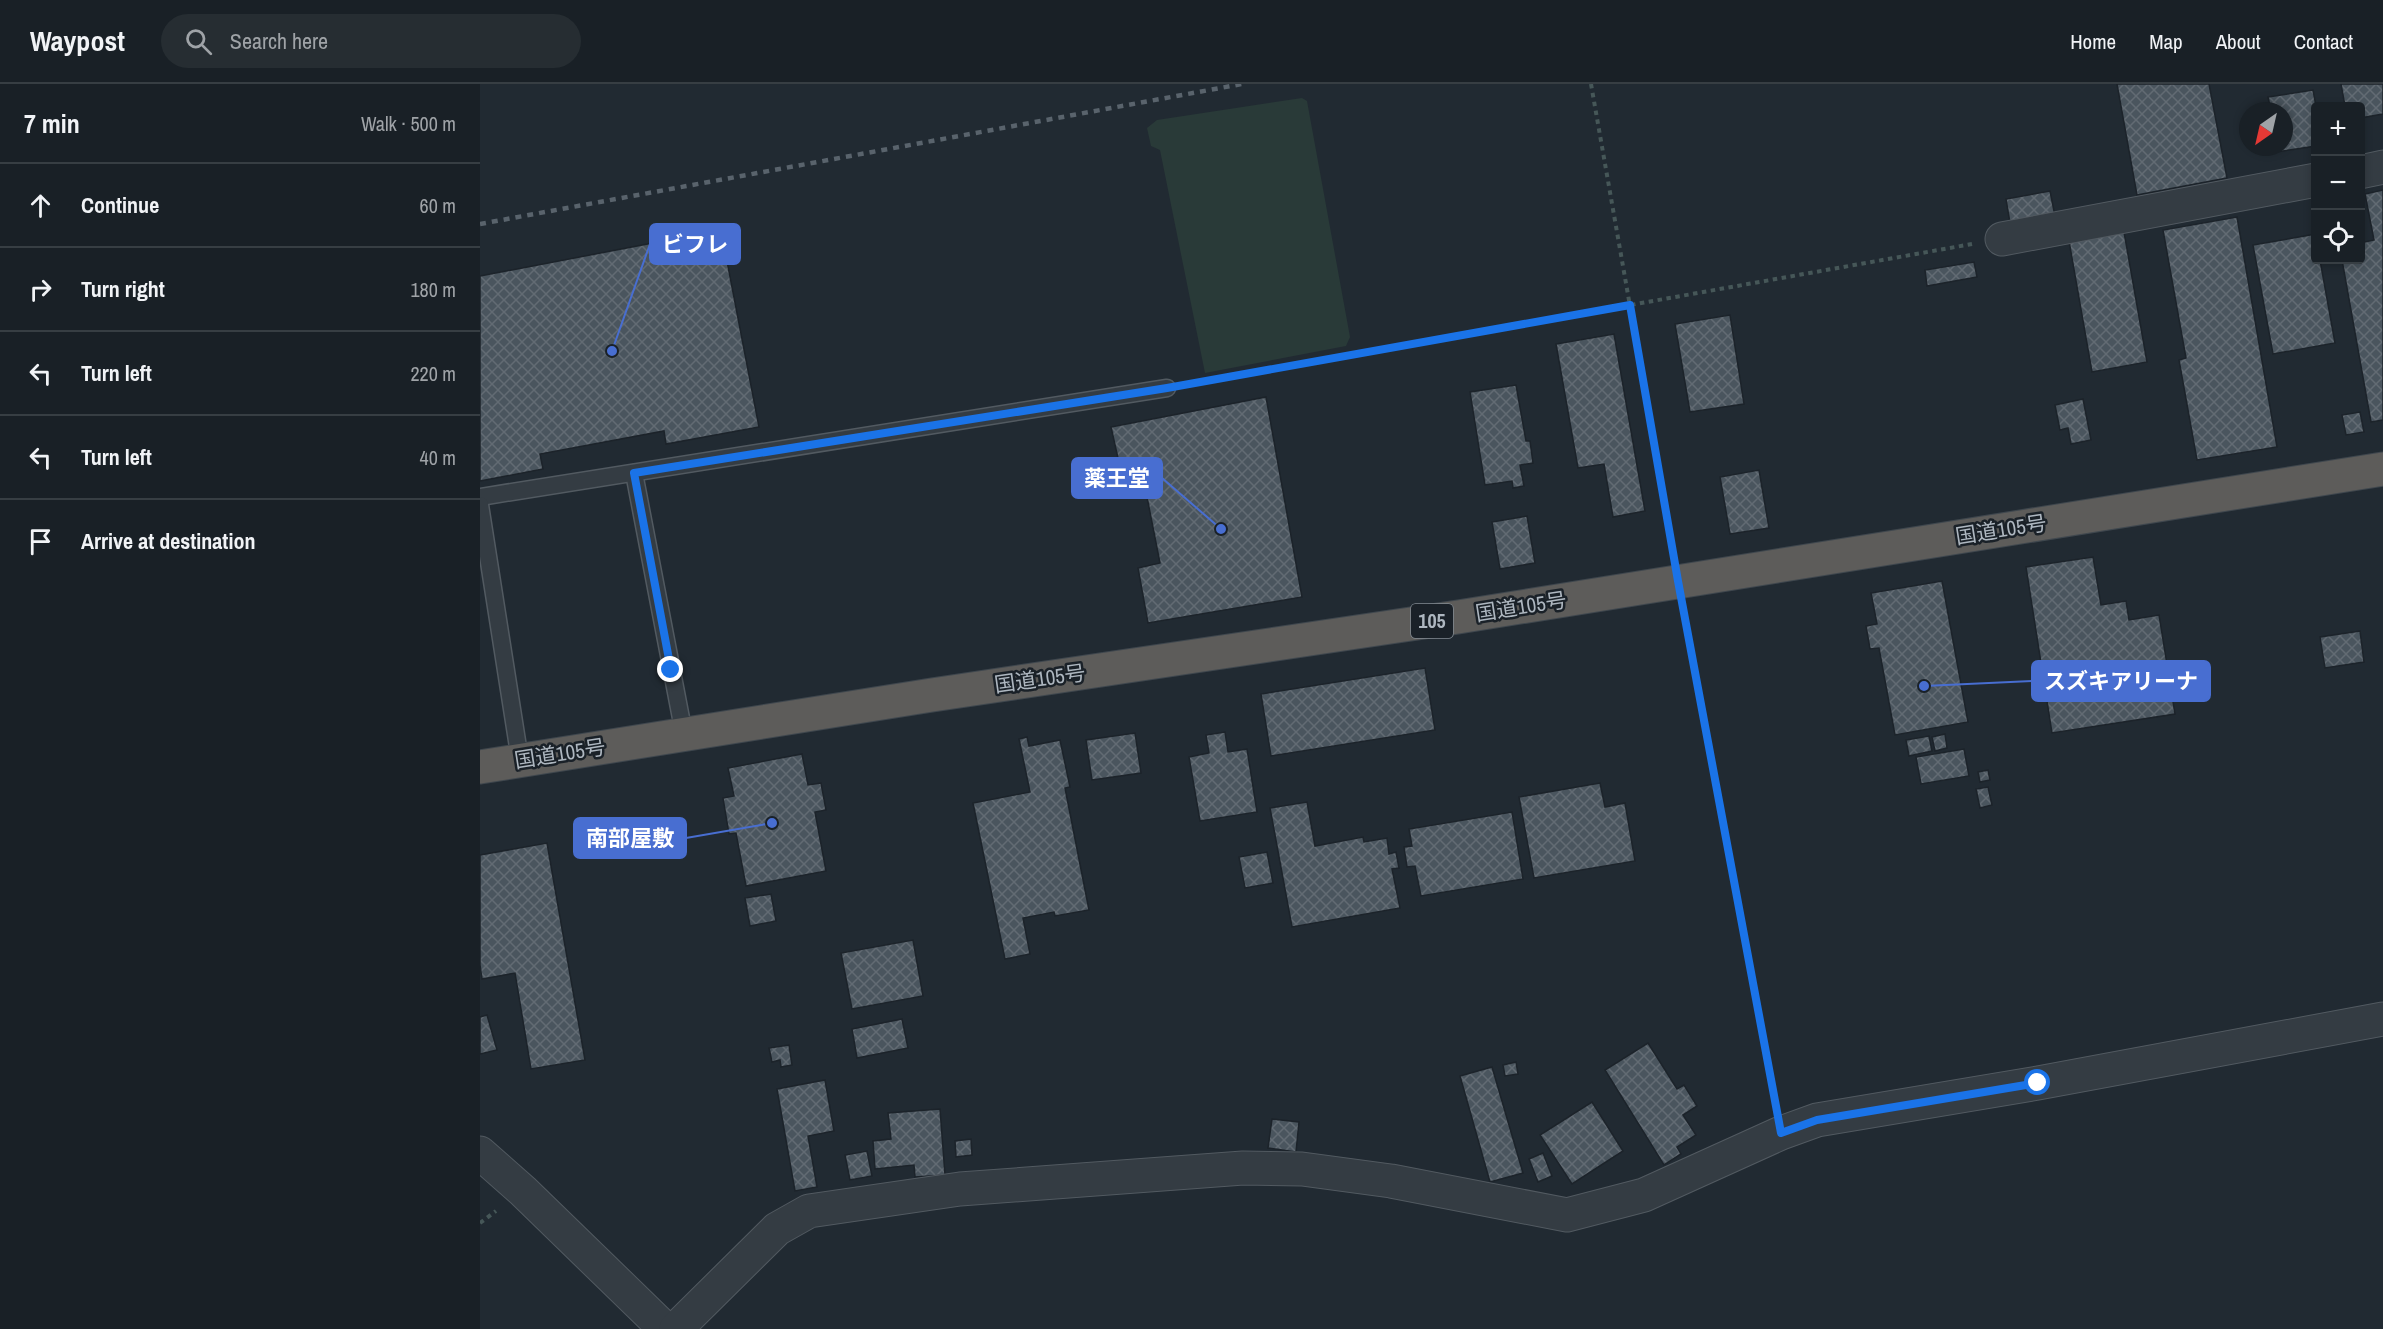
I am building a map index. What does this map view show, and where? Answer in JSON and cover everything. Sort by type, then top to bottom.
[{"type":"highway","name":"国道105号","points":[[480,767],[932,695],[1458,617],[2383,469]]},
{"type":"street","points":[[2365,170],[2383,167]]},
{"type":"street","points":[[2002,239],[2311,181]]},
{"type":"street","points":[[676,1329],[777,1229],[809,1211],[960,1189],[1243,1168],[1302,1169],[1391,1181],[1567,1215],[1644,1195],[1781,1133],[1817,1120],[2038,1083],[2383,1019]]},
{"type":"street","points":[[480,1153],[523,1191],[664,1329]]},
{"type":"lane","points":[[480,497],[1167,388]]},
{"type":"lane","points":[[634,473],[684,734]]},
{"type":"lane","points":[[480,505],[520,760]]},
{"type":"path","points":[[1592,84],[1678,581],[1781,1133]]},
{"type":"path","points":[[1167,388],[2002,239]]},
{"type":"shaded area","points":[[1302,98],[1307,101],[1350,337],[1346,346],[1205,373],[1160,150],[1151,146],[1147,128],[1157,120]]},
{"type":"building","points":[[2117,84],[2209,84],[2227,178],[2137,195]]},
{"type":"building","points":[[2341,84],[2383,84],[2383,114],[2365,117],[2365,102],[2344,102]]},
{"type":"building","points":[[2313,90],[2315,102],[2311,102],[2311,147],[2293,150],[2293,102],[2269,102],[2268,97]]},
{"type":"building","points":[[2383,190],[2383,420],[2371,422],[2343,264],[2365,264],[2365,242],[2374,240],[2365,194]]},
{"type":"building","points":[[2050,191],[2056,221],[2011,229],[2006,199]]},
{"type":"building","points":[[2237,217],[2277,447],[2197,460],[2179,360],[2186,358],[2163,230]]},
{"type":"building","points":[[721,230],[759,427],[666,444],[664,431],[540,454],[543,469],[480,481],[480,276]]},
{"type":"building","points":[[2124,232],[2147,362],[2092,372],[2069,241]]},
{"type":"building","points":[[2311,235],[2311,264],[2321,264],[2335,343],[2273,354],[2253,245]]},
{"type":"building","points":[[1974,262],[1977,277],[1927,286],[1925,270]]},
{"type":"building","points":[[1730,315],[1744,404],[1690,412],[1675,324]]},
{"type":"building","points":[[1614,334],[1645,511],[1613,517],[1604,464],[1578,468],[1556,344]]},
{"type":"building","points":[[1516,385],[1526,441],[1530,441],[1533,463],[1520,465],[1524,486],[1513,488],[1512,481],[1485,485],[1470,392]]},
{"type":"building","points":[[1266,397],[1302,597],[1148,623],[1138,568],[1160,563],[1146,492],[1126,494],[1111,427]]},
{"type":"building","points":[[2083,399],[2091,440],[2071,444],[2068,428],[2060,430],[2055,405]]},
{"type":"building","points":[[2360,412],[2364,432],[2346,435],[2342,415]]},
{"type":"building","points":[[1759,470],[1769,528],[1730,534],[1720,477]]},
{"type":"building","points":[[1527,516],[1535,563],[1500,569],[1492,522]]},
{"type":"building","points":[[2093,557],[2101,605],[2126,601],[2129,620],[2159,615],[2175,714],[2052,733],[2026,567]]},
{"type":"building","points":[[1942,581],[1968,722],[1895,735],[1879,648],[1870,649],[1866,626],[1877,624],[1871,593]]},
{"type":"building","points":[[2360,631],[2364,662],[2325,668],[2320,637]]},
{"type":"building","points":[[1425,668],[1435,730],[1271,756],[1261,694]]},
{"type":"building","points":[[1225,732],[1228,752],[1247,749],[1257,812],[1200,821],[1189,757],[1209,753],[1206,735]]},
{"type":"building","points":[[1135,733],[1141,773],[1092,780],[1086,740]]},
{"type":"building","points":[[1945,734],[1947,748],[1935,751],[1932,737]]},
{"type":"building","points":[[1929,736],[1932,751],[1909,756],[1906,740]]},
{"type":"building","points":[[1027,737],[1029,746],[1060,740],[1070,787],[1065,788],[1089,910],[1055,916],[1054,912],[1023,918],[1030,954],[1005,959],[973,803],[1030,792],[1019,739]]},
{"type":"building","points":[[1964,749],[1969,776],[1921,784],[1916,757]]},
{"type":"building","points":[[802,754],[808,785],[821,783],[826,810],[815,812],[826,871],[746,886],[736,833],[729,834],[723,798],[734,796],[728,768]]},
{"type":"building","points":[[1988,770],[1990,780],[1980,782],[1978,772]]},
{"type":"building","points":[[1600,783],[1605,807],[1625,803],[1635,861],[1534,878],[1519,797]]},
{"type":"building","points":[[1988,787],[1992,805],[1980,808],[1976,789]]},
{"type":"building","points":[[1307,802],[1315,846],[1363,837],[1364,842],[1387,838],[1389,854],[1396,852],[1399,868],[1392,869],[1400,908],[1292,927],[1270,808]]},
{"type":"building","points":[[1512,812],[1523,879],[1421,896],[1415,866],[1407,867],[1404,847],[1412,846],[1409,829]]},
{"type":"building","points":[[547,843],[585,1060],[531,1069],[515,973],[482,979],[480,855]]},
{"type":"building","points":[[1267,852],[1273,883],[1245,888],[1239,857]]},
{"type":"building","points":[[771,894],[776,921],[750,926],[745,898]]},
{"type":"building","points":[[913,940],[923,996],[852,1009],[841,953]]},
{"type":"building","points":[[487,1015],[497,1050],[480,1054],[480,1017]]},
{"type":"building","points":[[902,1019],[908,1048],[857,1058],[852,1029]]},
{"type":"building","points":[[1648,1043],[1677,1089],[1684,1085],[1697,1106],[1683,1115],[1696,1135],[1677,1147],[1681,1154],[1664,1165],[1605,1070]]},
{"type":"building","points":[[789,1045],[792,1065],[781,1067],[780,1060],[772,1062],[769,1048]]},
{"type":"building","points":[[1516,1062],[1518,1074],[1505,1076],[1503,1065]]},
{"type":"building","points":[[1492,1067],[1523,1173],[1490,1182],[1460,1076]]},
{"type":"building","points":[[825,1080],[834,1131],[808,1136],[817,1187],[795,1191],[777,1089]]},
{"type":"building","points":[[1592,1102],[1623,1151],[1572,1184],[1540,1135]]},
{"type":"building","points":[[940,1109],[945,1175],[915,1177],[914,1165],[875,1169],[873,1141],[891,1139],[888,1113]]},
{"type":"building","points":[[1272,1119],[1299,1122],[1296,1152],[1268,1148]]},
{"type":"building","points":[[971,1139],[972,1155],[956,1157],[955,1141]]},
{"type":"building","points":[[867,1151],[872,1176],[850,1180],[845,1155]]},
{"type":"building","points":[[1543,1153],[1552,1176],[1538,1182],[1529,1159]]},
{"type":"railway","points":[[480,224],[1242,84]]},
{"type":"place","name":"ビフレ","points":[[612,351]]},
{"type":"place","name":"薬王堂","points":[[1221,529]]},
{"type":"place","name":"スズキアリーナ","points":[[1924,686]]},
{"type":"place","name":"南部屋敷","points":[[772,823]]},
{"type":"route","points":[[671,670],[634,473],[1167,388],[1630,305],[1678,581],[1781,1133],[1817,1120],[2038,1083]]}]
